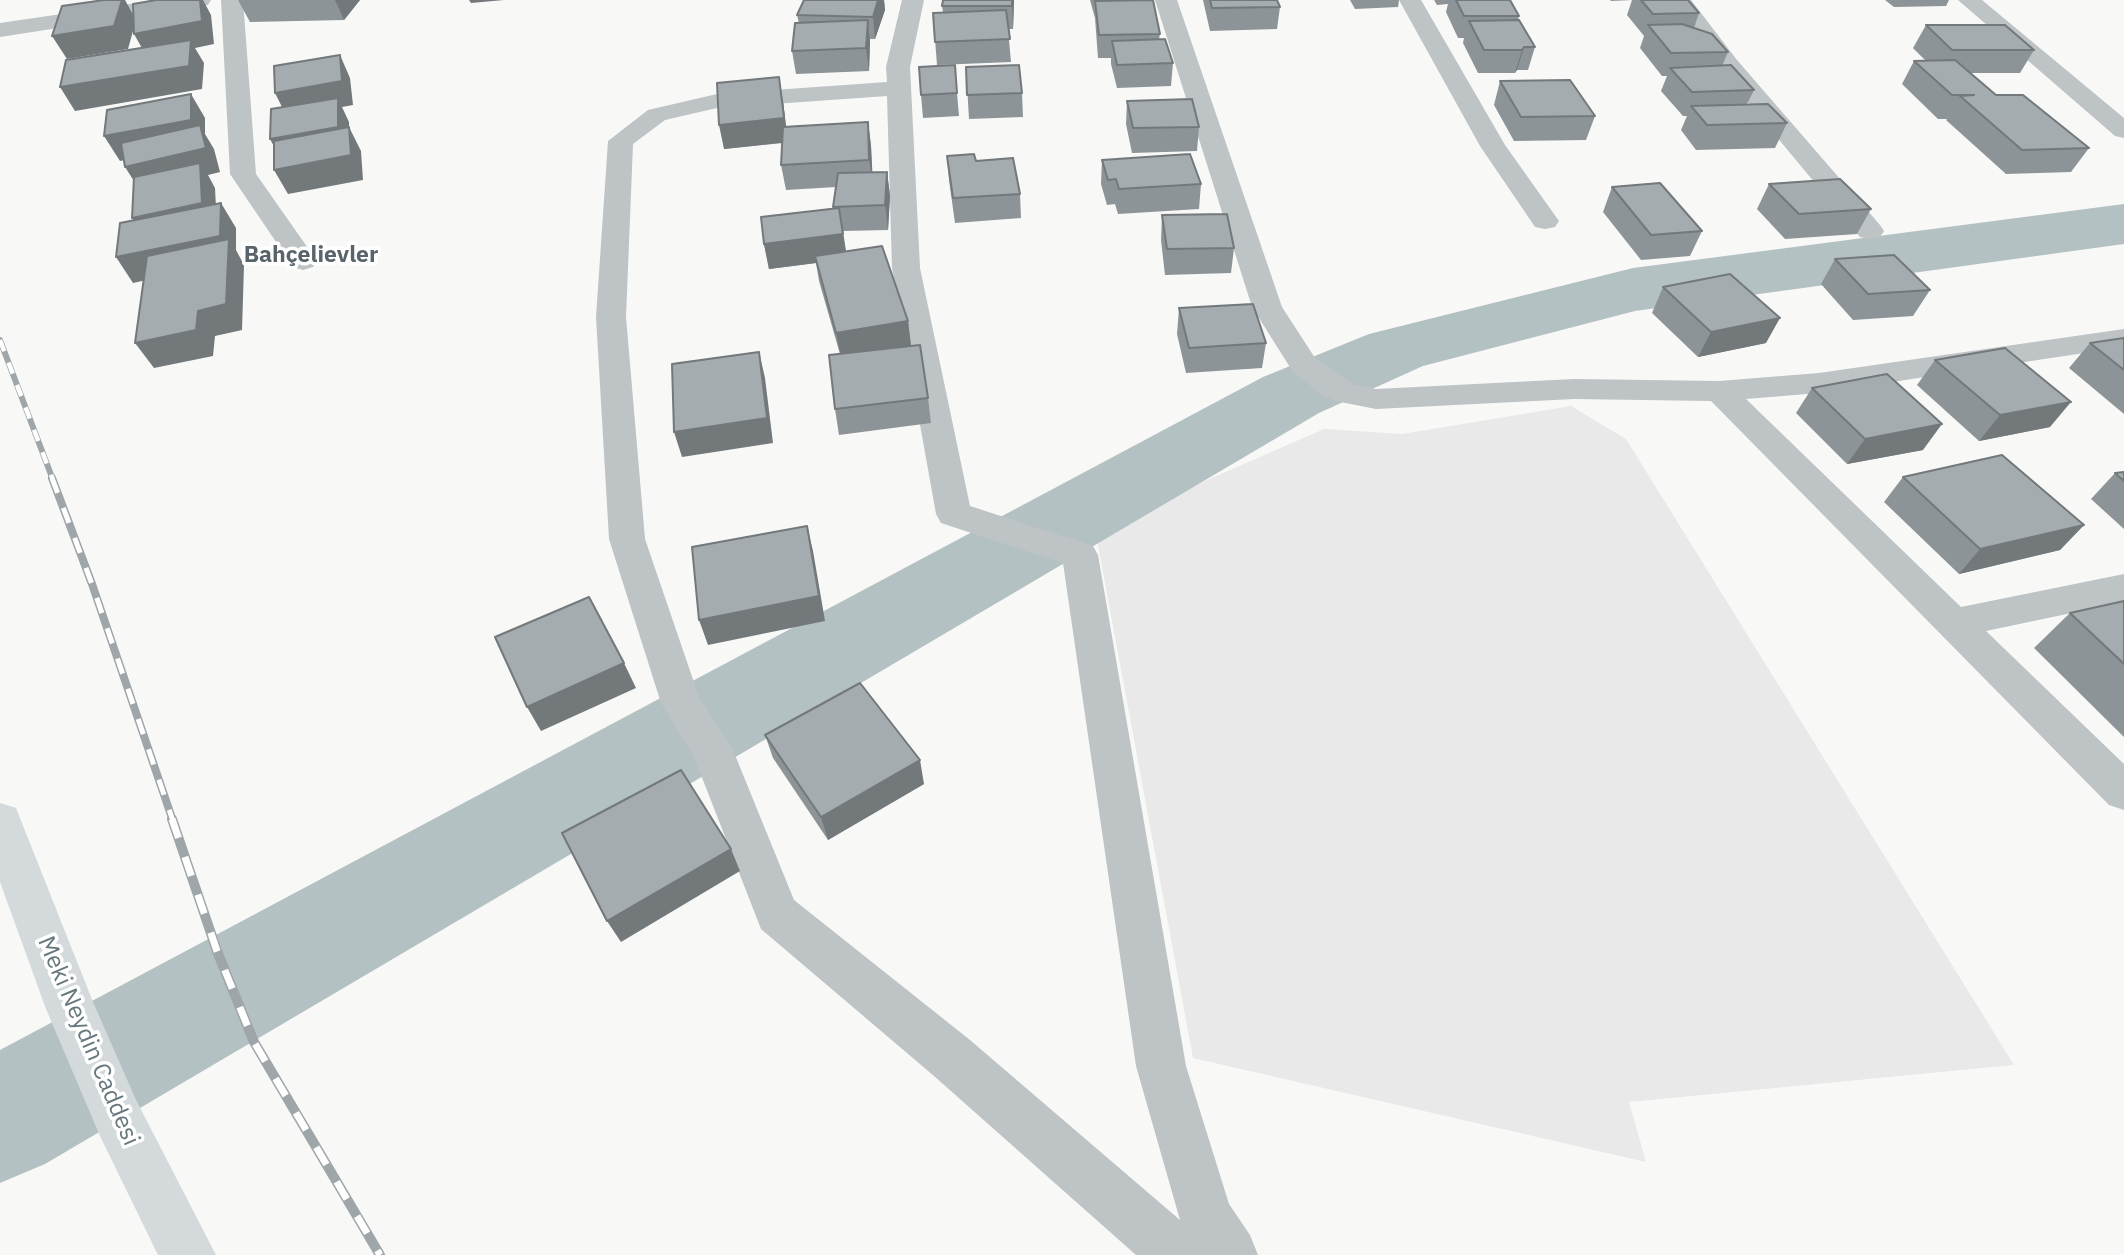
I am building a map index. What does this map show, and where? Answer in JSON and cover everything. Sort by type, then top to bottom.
[{"type":"street","points":[[0,30],[200,0]]},
{"type":"street","points":[[232,0],[243,174],[303,261]]},
{"type":"street","points":[[913,0],[898,67],[906,268],[954,514],[1080,555],[1161,1066],[1206,1217],[1230,1255]]},
{"type":"street","points":[[1166,0],[1268,307],[1304,365],[1332,387],[1346,394],[1376,399],[1574,389],[1719,391],[1819,383],[2124,338]]},
{"type":"street","points":[[1410,0],[1493,146],[1545,221]]},
{"type":"street","points":[[1680,0],[1730,65],[1870,231]]},
{"type":"street","points":[[1969,0],[2124,131]]},
{"type":"street","points":[[899,88],[717,101],[657,115],[621,141],[611,317],[626,539],[681,704],[712,750],[778,914],[953,1058],[1178,1255]]},
{"type":"street","points":[[1719,391],[2124,792]]},
{"type":"street","points":[[1953,623],[2124,588]]},
{"type":"street","name":"Meki Neydin Caddesi","points":[[0,822],[71,1009],[118,1118],[188,1255]]},
{"type":"shaded area","points":[[1571,406],[1626,439],[2014,1065],[1629,1102],[1646,1162],[1193,1058],[1095,529],[1324,429],[1402,434]]},
{"type":"building","points":[[122,0],[114,26],[52,36],[62,6]]},
{"type":"building","points":[[156,0],[200,0],[202,21],[134,34],[133,4]]},
{"type":"building","points":[[804,0],[878,0],[873,17],[797,15]]},
{"type":"building","points":[[943,0],[1012,0],[1012,6],[942,6]]},
{"type":"building","points":[[1153,0],[1160,34],[1099,35],[1095,1]]},
{"type":"building","points":[[1210,0],[1277,0],[1280,7],[1212,8]]},
{"type":"building","points":[[1456,0],[1510,0],[1519,16],[1464,16]]},
{"type":"building","points":[[1641,0],[1688,0],[1699,13],[1653,14]]},
{"type":"building","points":[[1006,10],[1010,39],[935,42],[933,13]]},
{"type":"building","points":[[868,20],[866,48],[792,51],[795,23]]},
{"type":"building","points":[[1519,20],[1535,47],[1524,47],[1522,50],[1484,50],[1469,21]]},
{"type":"building","points":[[1682,24],[1712,34],[1728,52],[1671,53],[1648,25]]},
{"type":"building","points":[[1926,25],[2005,25],[2034,50],[1952,50]]},
{"type":"building","points":[[1165,39],[1173,63],[1117,65],[1112,41]]},
{"type":"building","points":[[191,40],[189,66],[60,87],[66,60]]},
{"type":"building","points":[[340,55],[342,81],[275,93],[274,66]]},
{"type":"building","points":[[1955,60],[1996,95],[2023,95],[2089,148],[2022,150],[1960,96],[1974,95],[1952,95],[1914,61]]},
{"type":"building","points":[[955,65],[957,93],[921,95],[919,67]]},
{"type":"building","points":[[1019,65],[1022,93],[967,95],[966,67]]},
{"type":"building","points":[[1731,65],[1754,90],[1692,92],[1670,68]]},
{"type":"building","points":[[779,77],[784,118],[719,125],[717,83]]},
{"type":"building","points":[[1570,80],[1595,116],[1521,117],[1500,81]]},
{"type":"building","points":[[191,94],[191,120],[104,136],[107,110]]},
{"type":"building","points":[[338,98],[338,127],[270,139],[271,109]]},
{"type":"building","points":[[1192,99],[1199,127],[1133,128],[1127,101]]},
{"type":"building","points":[[1768,104],[1787,123],[1707,125],[1691,106]]},
{"type":"building","points":[[868,122],[869,160],[781,165],[783,127]]},
{"type":"building","points":[[200,125],[206,148],[125,167],[121,143]]},
{"type":"building","points":[[349,127],[351,155],[274,170],[274,141]]},
{"type":"building","points":[[974,154],[976,161],[1013,158],[1020,194],[953,198],[947,156]]},
{"type":"building","points":[[1190,154],[1201,184],[1119,189],[1116,179],[1108,180],[1102,160]]},
{"type":"building","points":[[200,163],[202,203],[132,218],[134,177]]},
{"type":"building","points":[[887,172],[885,205],[833,207],[838,173]]},
{"type":"building","points":[[1840,179],[1871,209],[1799,214],[1769,184]]},
{"type":"building","points":[[1660,183],[1702,231],[1651,235],[1612,187]]},
{"type":"building","points":[[221,203],[220,236],[116,257],[120,223]]},
{"type":"building","points":[[839,208],[843,234],[764,244],[761,217]]},
{"type":"building","points":[[1227,214],[1234,248],[1167,249],[1162,215]]},
{"type":"building","points":[[229,239],[226,304],[198,311],[196,330],[135,343],[147,256]]},
{"type":"building","points":[[882,246],[908,321],[836,333],[815,256]]},
{"type":"building","points":[[1894,255],[1930,290],[1868,294],[1835,259]]},
{"type":"building","points":[[1730,274],[1780,318],[1711,332],[1663,287]]},
{"type":"building","points":[[1253,304],[1266,343],[1189,348],[1179,308]]},
{"type":"building","points":[[2124,338],[2124,370],[2090,343]]},
{"type":"building","points":[[920,345],[928,398],[835,409],[829,355]]},
{"type":"building","points":[[2005,348],[2071,402],[2000,415],[1935,360]]},
{"type":"building","points":[[759,352],[767,418],[674,432],[672,364]]},
{"type":"building","points":[[1887,374],[1942,424],[1865,439],[1812,388]]},
{"type":"building","points":[[2002,455],[2084,525],[1980,549],[1903,477]]},
{"type":"building","points":[[2124,472],[2124,481],[2115,473]]},
{"type":"building","points":[[807,526],[819,596],[699,620],[692,547]]},
{"type":"building","points":[[589,597],[624,663],[527,707],[495,637]]},
{"type":"building","points":[[2124,601],[2124,664],[2070,613]]},
{"type":"building","points":[[860,683],[920,760],[821,817],[765,735]]},
{"type":"building","points":[[681,770],[731,849],[607,921],[562,833]]},
{"type":"waterway","points":[[0,1119],[1291,395],[1396,350],[1633,290],[2124,224]]},
{"type":"railway","points":[[0,340],[53,480]]},
{"type":"railway","points":[[52,478],[92,584],[173,821]]},
{"type":"railway","points":[[172,819],[217,951],[254,1042],[380,1255]]},
{"type":"district","name":"Bahçelievler","points":[[311,255]]}]
